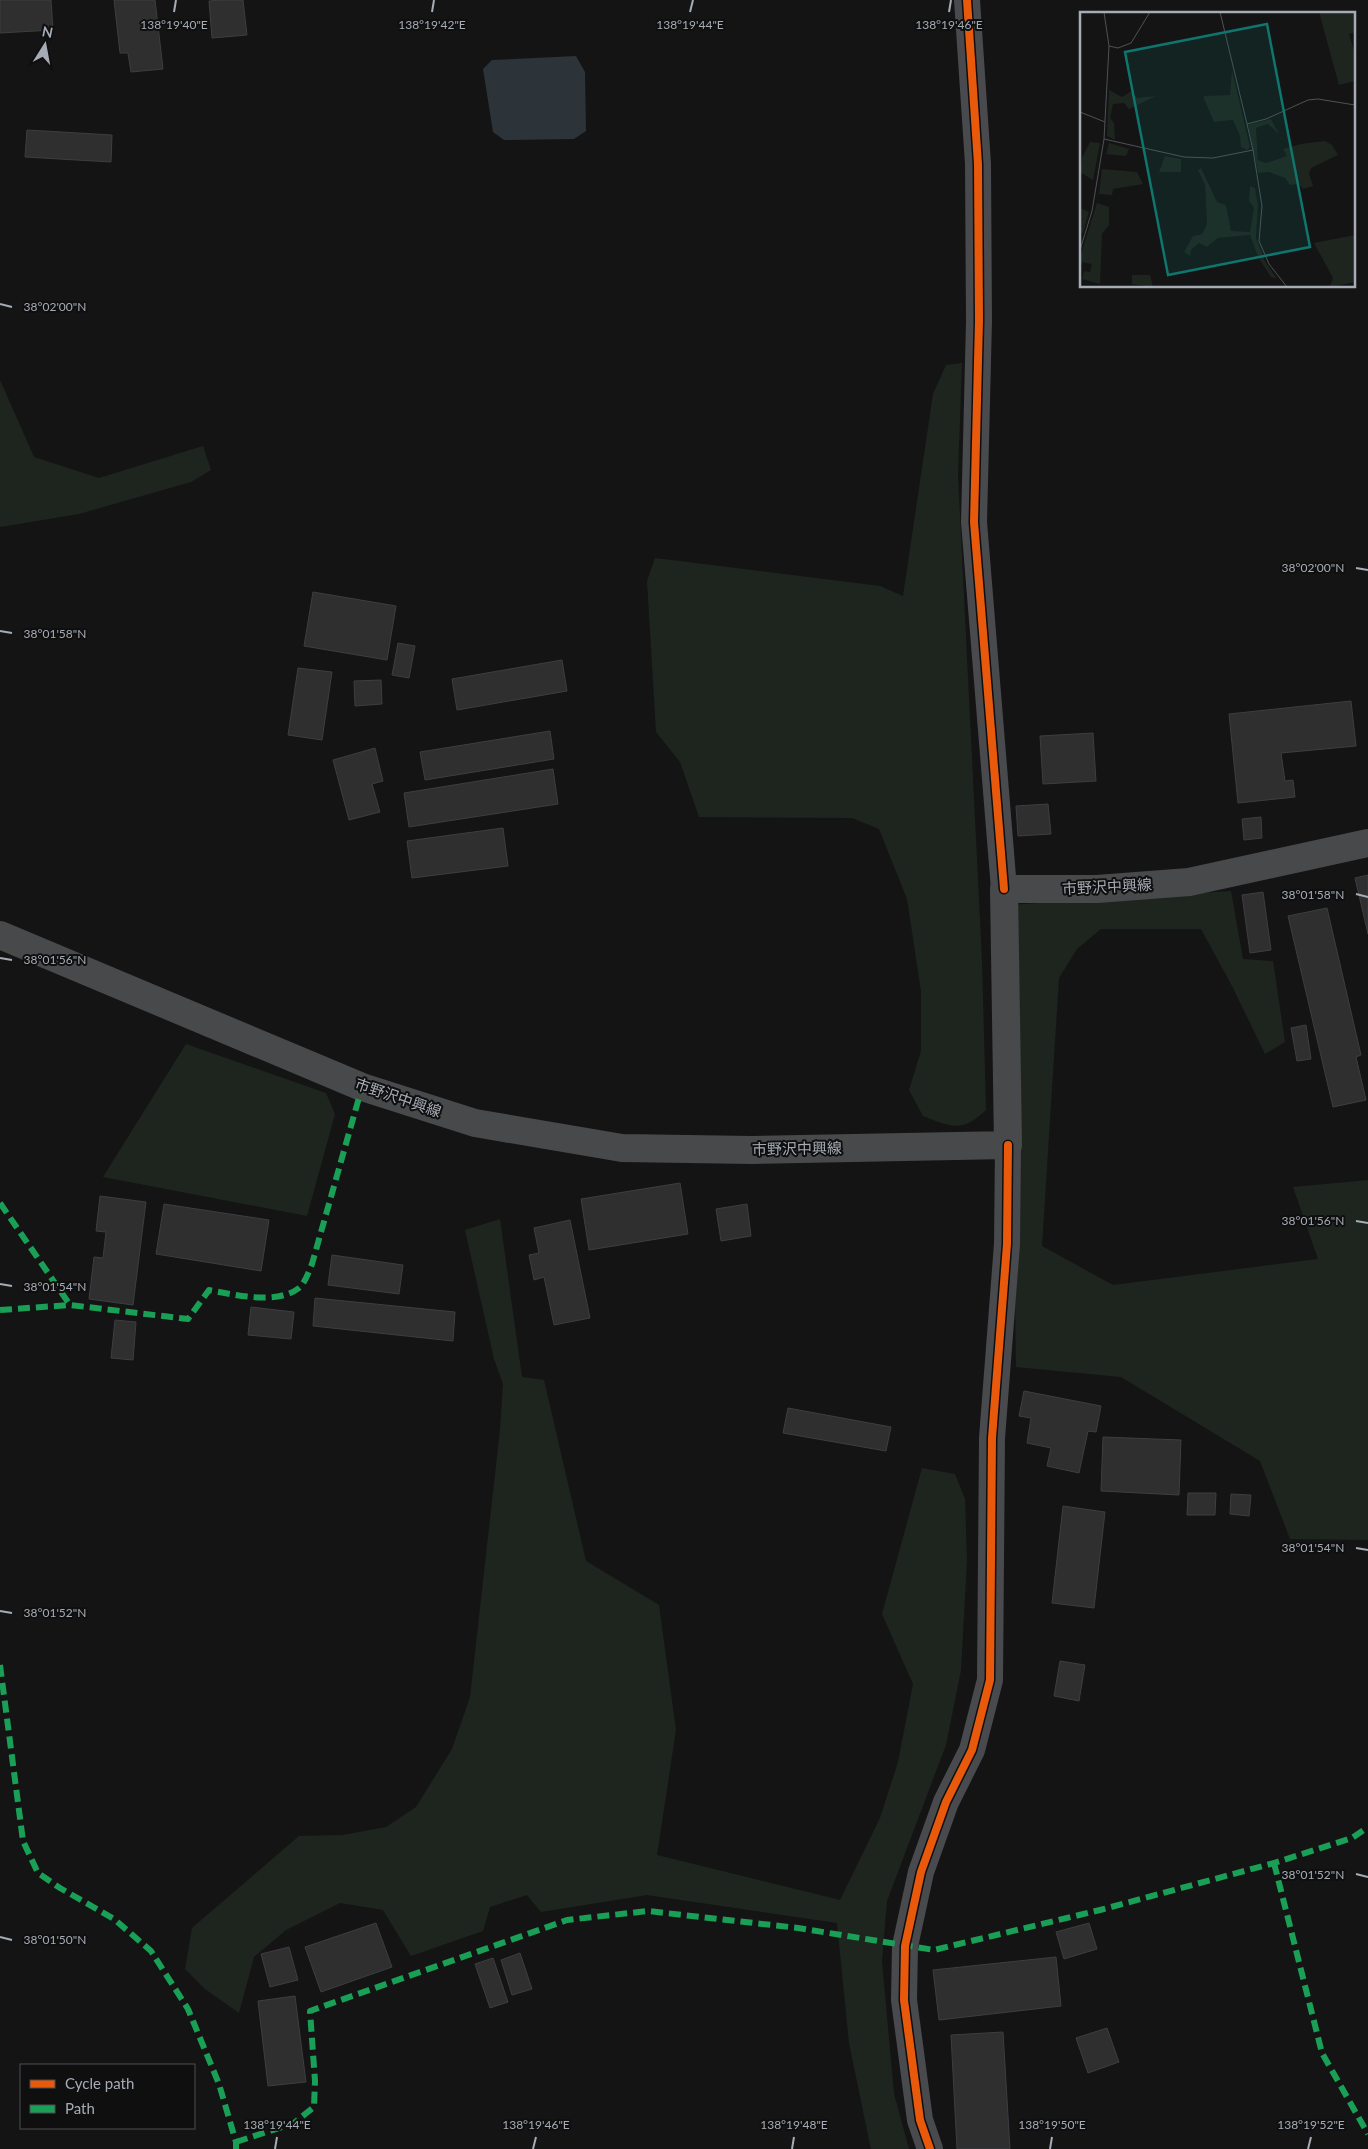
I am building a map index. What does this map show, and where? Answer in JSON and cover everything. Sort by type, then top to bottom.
[{"type":"main road","name":"市野沢中興線","points":[[1004,889],[1097,889],[1190,882],[1368,843]]},
{"type":"main road","points":[[1004,889],[1008,1145]]},
{"type":"main road","name":"市野沢中興線","points":[[0,935],[362,1087],[475,1123],[622,1148],[752,1150],[1008,1145]]},
{"type":"street","points":[[967,0],[978,164],[979,321],[974,522],[1004,889]]},
{"type":"street","points":[[930,2149],[920,2120],[904,2000],[905,1946],[921,1872],[946,1802],[972,1750],[990,1680],[992,1438],[1006,1244],[1008,1145]]},
{"type":"shaded area","points":[[576,56],[585,72],[586,131],[574,139],[504,140],[493,132],[483,69],[492,60]]},
{"type":"shaded area","points":[[962,363],[958,475],[982,961],[986,1110],[970,1122],[956,1126],[923,1116],[909,1090],[921,1051],[921,991],[907,899],[879,829],[852,818],[699,817],[680,762],[656,732],[647,581],[655,558],[880,586],[903,596],[933,394],[946,365]]},
{"type":"shaded area","points":[[0,380],[34,457],[99,478],[203,446],[211,470],[191,482],[79,514],[0,527]]},
{"type":"shaded area","points":[[1231,891],[1243,959],[1273,961],[1285,1042],[1265,1054],[1232,986],[1201,929],[1101,929],[1077,949],[1059,978],[1042,1246],[1113,1285],[1318,1259],[1293,1187],[1368,1180],[1368,1540],[1290,1539],[1260,1461],[1121,1377],[1016,1367],[1010,905]]},
{"type":"shaded area","points":[[186,1044],[326,1093],[335,1114],[307,1216],[103,1177]]},
{"type":"shaded area","points":[[500,1219],[522,1377],[544,1380],[586,1561],[659,1605],[676,1730],[657,1855],[840,1900],[880,1818],[898,1762],[913,1684],[882,1614],[922,1468],[955,1474],[965,1499],[967,1561],[961,1670],[946,1745],[887,1901],[882,1961],[894,2094],[909,2149],[871,2149],[849,2043],[837,1923],[647,1895],[541,1912],[527,1895],[490,1907],[483,1931],[411,1956],[383,1910],[340,1903],[286,1930],[254,1957],[239,2013],[205,1989],[185,1969],[192,1928],[299,1836],[343,1835],[386,1827],[416,1807],[452,1749],[470,1697],[500,1430],[503,1384],[494,1359],[465,1230]]},
{"type":"building","points":[[0,0],[51,0],[53,30],[0,33]]},
{"type":"building","points":[[114,0],[155,0],[163,69],[131,72],[128,53],[120,53]]},
{"type":"building","points":[[243,0],[247,35],[212,38],[209,1]]},
{"type":"building","points":[[27,130],[112,135],[111,162],[25,157]]},
{"type":"building","points":[[313,592],[396,606],[387,660],[304,646]]},
{"type":"building","points":[[398,643],[415,646],[409,678],[392,675]]},
{"type":"building","points":[[562,660],[567,691],[457,710],[452,679]]},
{"type":"building","points":[[298,668],[332,672],[322,740],[288,735]]},
{"type":"building","points":[[381,680],[382,704],[355,706],[354,681]]},
{"type":"building","points":[[1351,701],[1356,746],[1281,753],[1285,781],[1293,780],[1295,797],[1238,803],[1229,714]]},
{"type":"building","points":[[550,731],[554,759],[425,780],[420,752]]},
{"type":"building","points":[[1093,733],[1096,781],[1043,784],[1040,736]]},
{"type":"building","points":[[375,748],[383,781],[372,784],[380,812],[349,820],[333,760]]},
{"type":"building","points":[[553,769],[558,804],[409,827],[404,793]]},
{"type":"building","points":[[1048,804],[1051,834],[1018,836],[1016,806]]},
{"type":"building","points":[[1261,817],[1262,838],[1244,840],[1242,819]]},
{"type":"building","points":[[503,828],[508,866],[412,878],[407,841]]},
{"type":"building","points":[[1368,875],[1368,934],[1355,878]]},
{"type":"building","points":[[1263,892],[1271,950],[1250,953],[1242,895]]},
{"type":"building","points":[[1327,908],[1361,1055],[1356,1057],[1366,1100],[1333,1107],[1288,916]]},
{"type":"building","points":[[1306,1025],[1311,1059],[1297,1061],[1291,1028]]},
{"type":"building","points":[[680,1183],[688,1234],[589,1250],[581,1199]]},
{"type":"building","points":[[100,1196],[146,1202],[133,1305],[89,1299],[94,1257],[103,1258],[106,1232],[96,1231]]},
{"type":"building","points":[[164,1204],[269,1220],[261,1271],[156,1254]]},
{"type":"building","points":[[747,1204],[751,1236],[721,1241],[716,1209]]},
{"type":"building","points":[[570,1220],[590,1318],[554,1325],[544,1277],[534,1280],[529,1255],[539,1253],[534,1228]]},
{"type":"building","points":[[332,1255],[403,1265],[399,1294],[328,1285]]},
{"type":"building","points":[[315,1298],[455,1312],[453,1341],[313,1326]]},
{"type":"building","points":[[251,1307],[294,1312],[291,1339],[248,1335]]},
{"type":"building","points":[[115,1320],[136,1322],[133,1360],[111,1358]]},
{"type":"building","points":[[1024,1391],[1101,1406],[1096,1432],[1088,1431],[1079,1473],[1047,1466],[1051,1448],[1027,1443],[1031,1418],[1019,1416]]},
{"type":"building","points":[[788,1408],[891,1427],[886,1451],[783,1433]]},
{"type":"building","points":[[1103,1437],[1181,1440],[1179,1495],[1101,1491]]},
{"type":"building","points":[[1188,1493],[1216,1493],[1215,1515],[1187,1515]]},
{"type":"building","points":[[1231,1494],[1251,1495],[1249,1516],[1230,1514]]},
{"type":"building","points":[[1063,1506],[1105,1512],[1094,1608],[1052,1603]]},
{"type":"building","points":[[1060,1661],[1085,1665],[1079,1701],[1054,1696]]},
{"type":"building","points":[[376,1923],[392,1967],[321,1992],[305,1947]]},
{"type":"building","points":[[1089,1923],[1097,1949],[1064,1959],[1056,1932]]},
{"type":"building","points":[[289,1947],[298,1980],[270,1987],[261,1954]]},
{"type":"building","points":[[520,1953],[532,1989],[512,1995],[501,1960]]},
{"type":"building","points":[[1056,1957],[1061,2006],[939,2020],[933,1970]]},
{"type":"building","points":[[493,1958],[508,2002],[490,2008],[475,1964]]},
{"type":"building","points":[[295,1996],[306,2082],[268,2086],[258,2001]]},
{"type":"building","points":[[1107,2028],[1119,2062],[1088,2073],[1076,2038]]},
{"type":"building","points":[[1003,2032],[1010,2149],[957,2149],[951,2035]]},
{"type":"marked path","points":[[0,1310],[70,1305],[188,1319],[209,1290],[243,1296],[268,1297],[290,1293],[299,1288],[312,1264],[362,1087]]},
{"type":"marked path","points":[[0,1203],[70,1305]]},
{"type":"marked path","points":[[0,1665],[23,1841],[38,1873],[114,1919],[151,1951],[188,2009],[219,2084],[236,2142],[236,2149]]},
{"type":"marked path","points":[[236,2142],[294,2123],[314,2107],[315,2081],[310,2011],[567,1920],[648,1911],[798,1928],[934,1950],[1100,1910],[1274,1863],[1352,1838],[1368,1827]]},
{"type":"marked path","points":[[1274,1863],[1322,2053],[1368,2134]]},
{"type":"cycle path","points":[[967,0],[978,164],[979,321],[974,522],[1004,889]]},
{"type":"cycle path","points":[[930,2149],[920,2120],[904,2000],[905,1946],[921,1872],[946,1802],[972,1750],[990,1680],[992,1438],[1007,1244],[1008,1145]]}]
